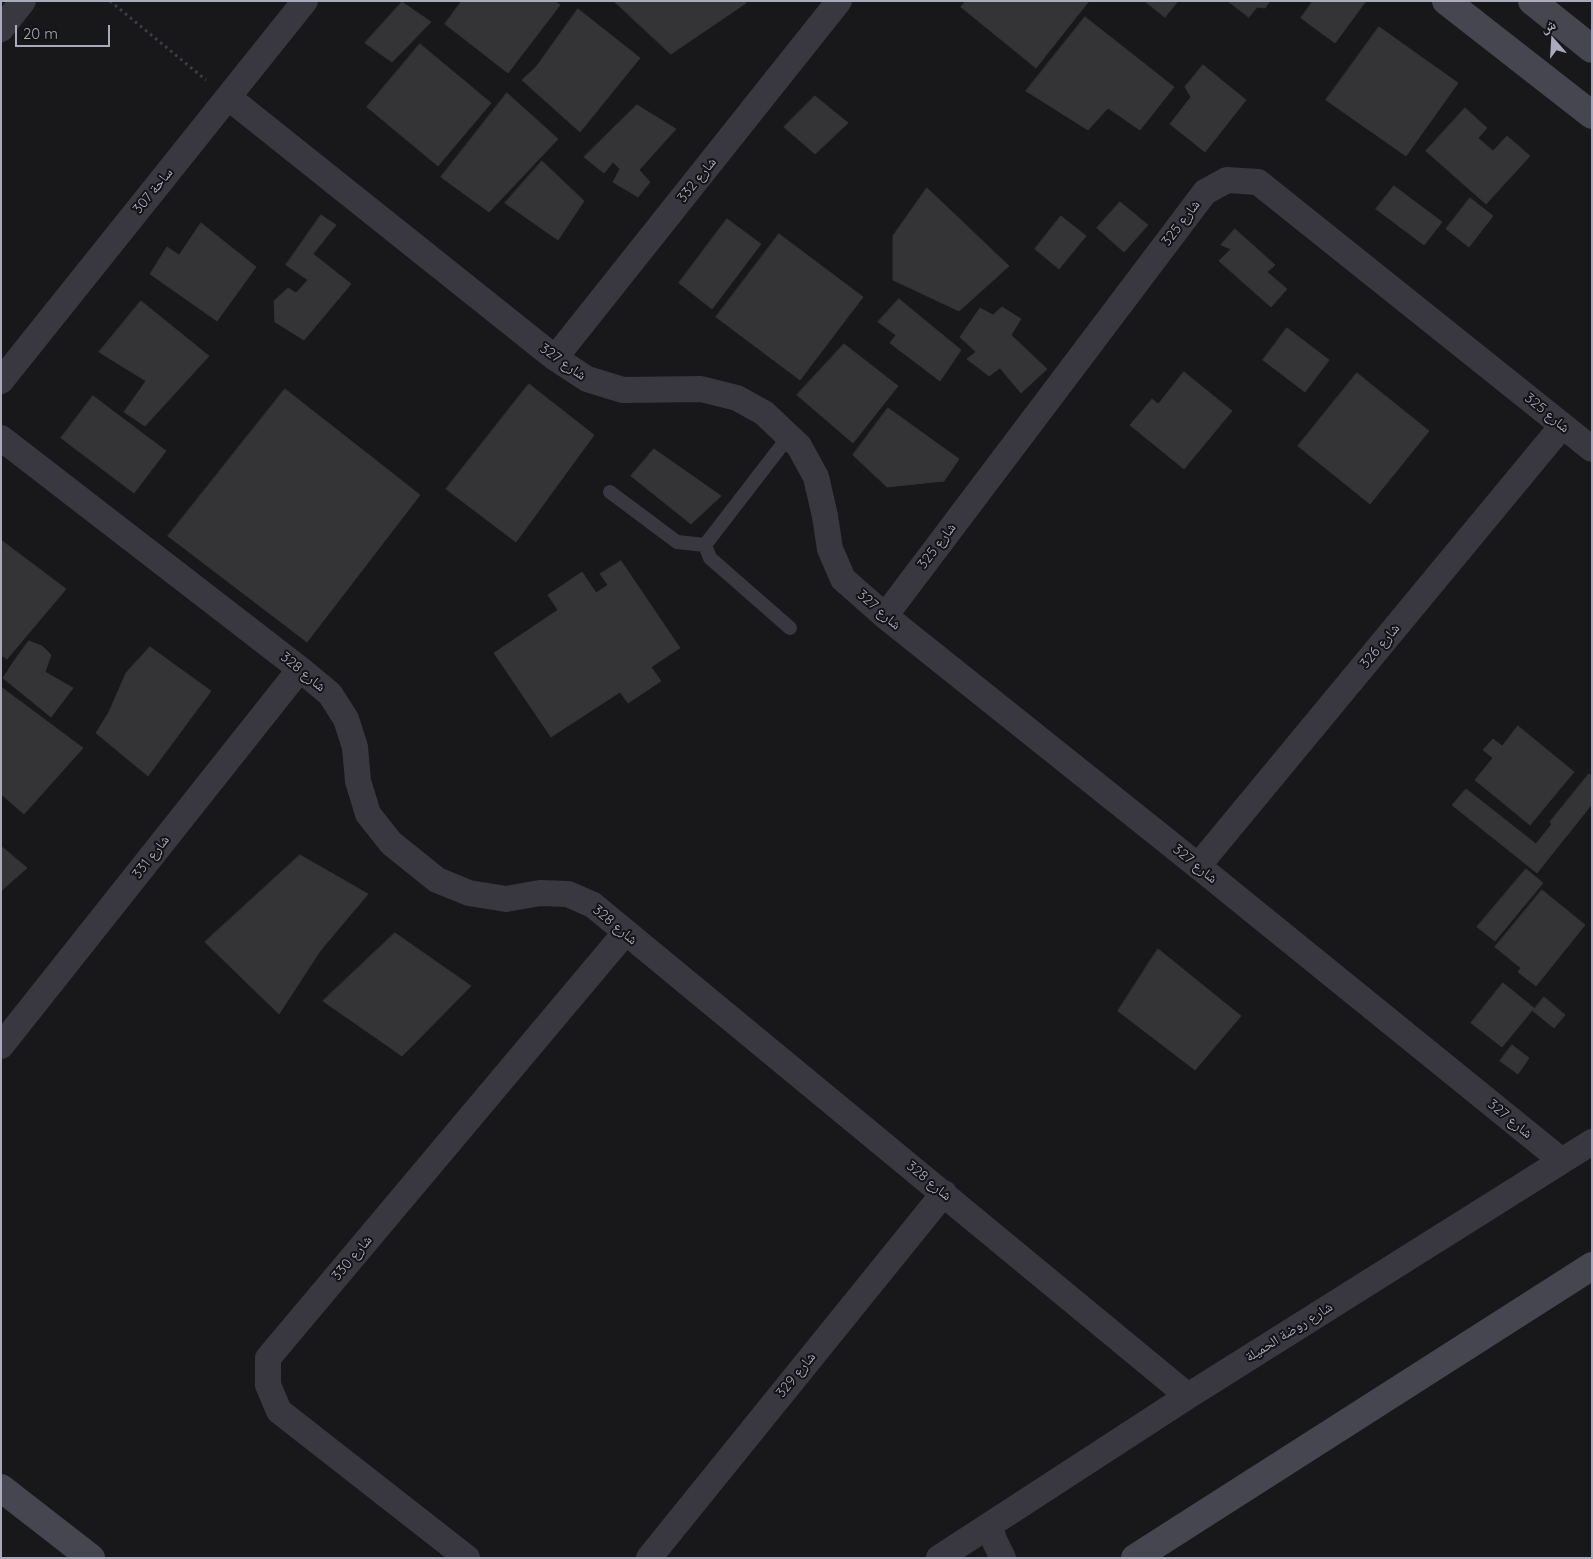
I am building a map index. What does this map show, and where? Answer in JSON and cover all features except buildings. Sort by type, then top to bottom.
[{"type":"street","points":[[1,29],[23,1]]},
{"type":"street","name":"ساحة 307","points":[[1,382],[305,1]]},
{"type":"street","name":"شارع 332","points":[[555,358],[839,1]]},
{"type":"street","points":[[1446,1],[1592,115]]},
{"type":"street","points":[[1532,1],[1592,49]]},
{"type":"street","name":"شارع 327","points":[[228,98],[555,358],[587,379],[623,390],[701,389],[737,398],[764,413],[799,446],[816,477],[830,549],[843,579],[884,616],[1198,866],[1562,1161]]},
{"type":"street","name":"شارع 325","points":[[884,616],[1205,192],[1227,180],[1258,182],[1592,449]]},
{"type":"street","name":"شارع 326","points":[[1198,866],[1562,426]]},
{"type":"street","name":"شارع 328","points":[[1,438],[330,694],[346,719],[355,747],[358,781],[368,814],[391,843],[438,880],[468,893],[506,899],[540,893],[568,894],[593,904],[625,933],[944,1193],[1188,1396]]},
{"type":"street","name":"شارع 331","points":[[1,1046],[300,669]]},
{"type":"street","name":"شارع 330","points":[[467,1558],[279,1411],[268,1385],[268,1358],[625,933]]},
{"type":"street","name":"شارع روضة الحميلة","points":[[950,1555],[989,1526],[1188,1396],[1592,1142]]},
{"type":"street","name":"شارع 329","points":[[649,1558],[944,1193]]},
{"type":"street","points":[[1135,1558],[1592,1266]]},
{"type":"street","points":[[1,1488],[91,1558]]},
{"type":"street","points":[[989,1526],[1003,1558]]},
{"type":"lane","points":[[705,545],[789,436]]},
{"type":"lane","points":[[610,492],[677,542],[705,545]]},
{"type":"lane","points":[[705,545],[710,558],[790,628]]},
{"type":"path","points":[[110,1],[228,98]]}]
